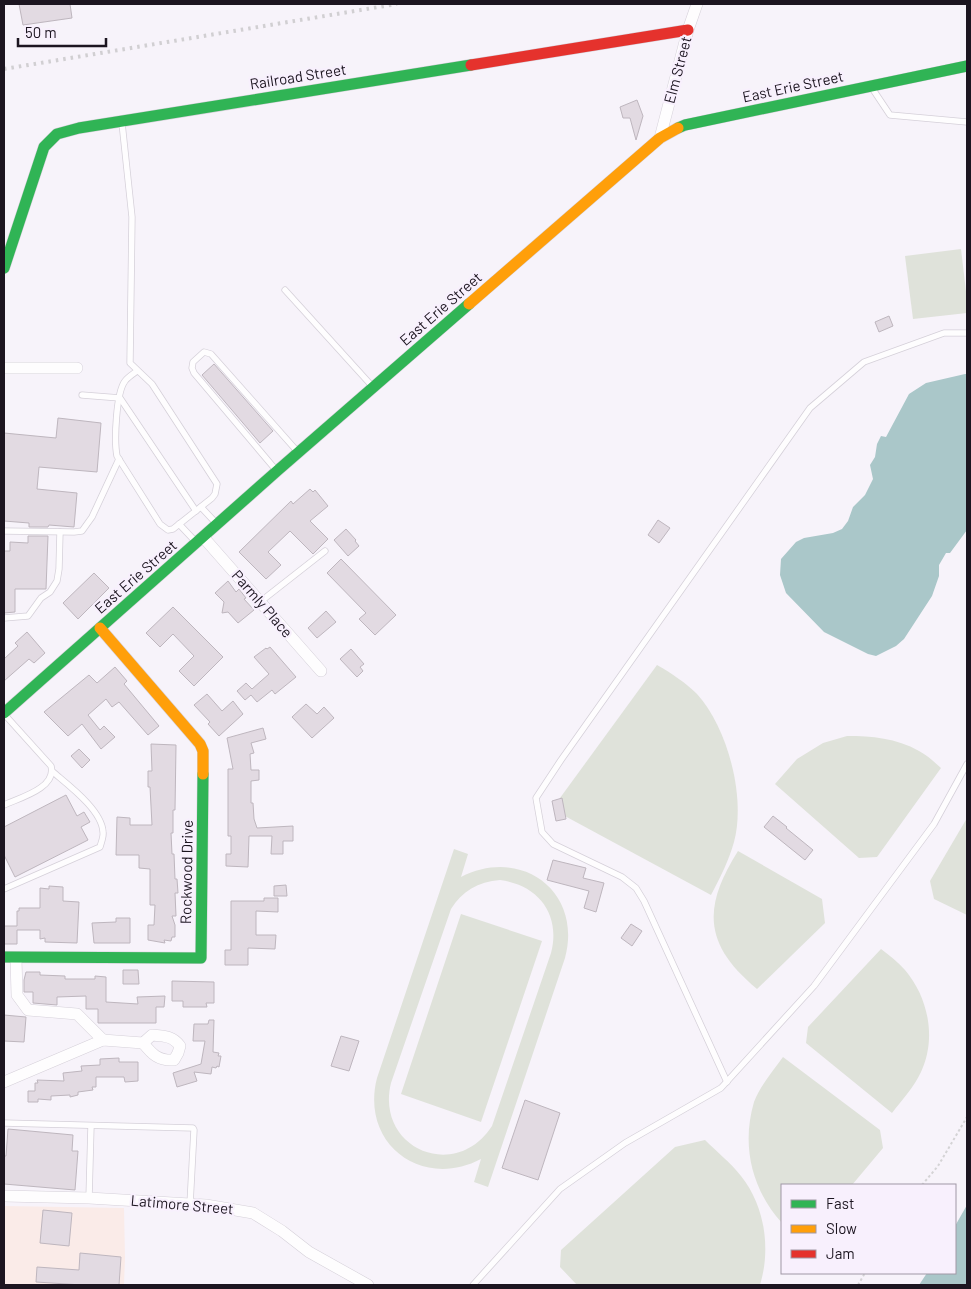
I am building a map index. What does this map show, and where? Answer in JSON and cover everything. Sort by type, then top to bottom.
[{"type":"street","name":"Elm Street","points":[[660,138],[688,30],[697,4]]},
{"type":"street","name":"Railroad Street","points":[[4,268],[44,147],[57,134],[79,128],[688,30]]},
{"type":"street","name":"East Erie Street","points":[[4,713],[660,138],[685,125],[967,66]]},
{"type":"street","points":[[4,368],[77,368]]},
{"type":"street","name":"Parmly Place","points":[[200,541],[260,602],[321,671]]},
{"type":"street","name":"Rockwood Drive","points":[[4,958],[201,958],[203,751],[200,744],[100,628]]},
{"type":"street","points":[[16,958],[17,995],[28,1010],[77,1014],[103,1040]]},
{"type":"street","points":[[4,1082],[103,1040],[143,1042]]},
{"type":"street","name":"Latimore Street","points":[[4,1196],[89,1198],[206,1205],[252,1213],[282,1231],[309,1252],[368,1285]]},
{"type":"lane","points":[[870,86],[890,115],[967,122]]},
{"type":"lane","points":[[122,121],[132,216],[130,363],[152,384],[217,484],[215,494],[173,530],[168,530],[160,524],[119,459],[115,445],[121,389],[125,380],[137,371]]},
{"type":"lane","points":[[285,290],[374,388]]},
{"type":"lane","points":[[726,1082],[644,901],[636,888],[622,877],[553,844],[542,832],[536,798],[810,408],[864,362],[944,333],[967,333]]},
{"type":"lane","points":[[277,472],[194,373],[192,368],[193,362],[204,352],[211,354],[299,453]]},
{"type":"lane","points":[[82,395],[120,398]]},
{"type":"lane","points":[[120,398],[198,509],[218,525]]},
{"type":"lane","points":[[4,531],[82,531],[89,524],[119,459]]},
{"type":"lane","points":[[180,524],[200,541]]},
{"type":"lane","points":[[4,618],[28,616],[41,598],[50,592],[56,581],[59,568],[60,532]]},
{"type":"lane","points":[[260,602],[326,551]]},
{"type":"lane","points":[[4,713],[51,766],[53,772],[79,794],[100,820],[104,832],[100,847],[4,889]]},
{"type":"lane","points":[[473,1285],[560,1189],[625,1143],[721,1088],[814,986],[934,824],[967,764]]},
{"type":"lane","points":[[4,805],[42,788],[50,780],[53,772]]},
{"type":"lane","points":[[4,1123],[193,1128],[190,1204]]},
{"type":"lane","points":[[89,1198],[91,1126]]},
{"type":"path","points":[[923,1184],[938,1166],[967,1118]]},
{"type":"path","points":[[858,1285],[864,1274]]},
{"type":"shaded area","points":[[961,249],[967,313],[913,319],[905,256]]},
{"type":"shaded area","points":[[657,665],[688,686],[708,708],[718,725],[732,764],[738,805],[737,824],[730,855],[711,895],[563,815],[560,798]]},
{"type":"shaded area","points":[[847,736],[875,737],[902,743],[922,753],[941,768],[877,857],[859,858],[775,784],[797,759],[823,743]]},
{"type":"shaded area","points":[[967,818],[967,915],[934,899],[930,881]]},
{"type":"shaded area","points":[[454,849],[468,854],[461,877],[483,869],[505,867],[525,871],[542,881],[556,895],[565,913],[568,934],[565,958],[488,1187],[474,1182],[481,1159],[459,1167],[437,1169],[418,1164],[401,1155],[387,1141],[378,1123],[374,1102],[377,1078]],"holes":[[[500,880],[526,888],[544,904],[553,926],[553,939],[551,953],[492,1126],[476,1143],[458,1152],[440,1155],[422,1150],[406,1140],[395,1125],[389,1106],[391,1083],[451,909],[460,897],[478,885]]]},
{"type":"shaded area","points":[[738,851],[822,899],[825,923],[757,989],[739,973],[727,957],[718,941],[714,925],[714,908],[718,890],[726,871]]},
{"type":"shaded area","points":[[461,914],[542,941],[481,1122],[401,1094]]},
{"type":"shaded area","points":[[881,949],[905,970],[913,981],[924,1005],[928,1018],[929,1032],[926,1059],[921,1072],[892,1113],[806,1043],[808,1027]]},
{"type":"shaded area","points":[[783,1057],[880,1130],[883,1148],[853,1184],[781,1184],[781,1222],[763,1196],[752,1167],[749,1151],[750,1118],[754,1102],[767,1079]]},
{"type":"shaded area","points":[[705,1140],[737,1171],[756,1201],[764,1228],[765,1243],[765,1257],[760,1285],[577,1285],[560,1267],[561,1250],[675,1147]]},
{"type":"shaded area","points":[[4,1206],[124,1208],[124,1285],[4,1285]]},
{"type":"water","points":[[967,374],[967,530],[950,553],[946,553],[939,565],[939,576],[932,596],[904,639],[896,646],[876,656],[868,654],[824,632],[786,593],[780,575],[781,559],[796,542],[804,538],[833,533],[842,529],[848,521],[853,507],[865,495],[873,479],[870,465],[875,457],[877,444],[881,436],[886,437],[909,394],[926,383]]},
{"type":"water","points":[[967,1205],[967,1285],[919,1285],[926,1274],[956,1274],[956,1224]]},
{"type":"building","points":[[19,4],[70,4],[72,18],[23,25]]},
{"type":"building","points":[[637,100],[643,116],[636,140],[630,118],[623,118],[620,107]]},
{"type":"building","points":[[889,316],[893,326],[879,332],[875,322]]},
{"type":"building","points":[[214,364],[273,431],[260,443],[202,375]]},
{"type":"building","points":[[58,418],[101,423],[97,472],[39,467],[37,489],[77,493],[74,527],[49,525],[48,527],[29,527],[29,523],[4,521],[4,433],[56,438]]},
{"type":"building","points":[[310,489],[313,492],[315,490],[328,506],[310,521],[328,539],[313,554],[290,531],[268,552],[281,565],[266,579],[239,552],[291,501],[293,504]]},
{"type":"building","points":[[658,520],[670,528],[659,543],[648,535]]},
{"type":"building","points":[[346,529],[359,546],[348,556],[334,540]]},
{"type":"building","points":[[28,536],[48,536],[46,589],[15,589],[15,612],[4,613],[4,551],[10,551],[10,542],[28,543]]},
{"type":"building","points":[[341,559],[396,615],[375,635],[359,619],[366,613],[327,573]]},
{"type":"building","points":[[94,573],[109,588],[78,619],[63,603]]},
{"type":"building","points":[[228,581],[236,592],[239,589],[246,598],[244,599],[254,610],[238,623],[228,612],[222,613],[224,602],[215,593]]},
{"type":"building","points":[[173,607],[223,657],[194,686],[179,671],[194,656],[173,634],[160,647],[146,633]]},
{"type":"building","points":[[326,611],[336,622],[317,638],[308,628]]},
{"type":"building","points":[[27,632],[45,653],[34,663],[29,659],[4,681],[4,659],[18,646],[15,643]]},
{"type":"building","points":[[270,647],[296,677],[275,694],[272,690],[257,702],[251,695],[245,700],[237,691],[246,683],[252,689],[269,674],[254,657]]},
{"type":"building","points":[[351,649],[364,664],[360,667],[363,671],[357,677],[340,659]]},
{"type":"building","points":[[115,667],[127,681],[124,684],[159,726],[148,735],[119,702],[112,707],[106,699],[88,715],[100,730],[104,726],[115,737],[101,749],[82,724],[68,736],[44,712],[89,675],[97,683]]},
{"type":"building","points":[[207,694],[222,711],[233,701],[243,714],[219,736],[208,724],[210,722],[194,705]]},
{"type":"building","points":[[306,704],[317,714],[324,707],[334,718],[312,738],[292,717]]},
{"type":"building","points":[[263,728],[266,739],[251,743],[254,753],[250,754],[251,770],[259,770],[259,780],[251,781],[251,803],[253,803],[254,819],[257,828],[293,826],[293,841],[283,841],[283,854],[271,854],[272,836],[249,836],[248,867],[226,866],[226,854],[231,854],[231,836],[228,836],[228,769],[233,769],[227,738]]},
{"type":"building","points":[[151,744],[176,745],[175,810],[173,810],[173,833],[171,833],[178,893],[175,893],[176,916],[172,916],[175,925],[175,937],[172,937],[171,941],[164,940],[165,943],[148,940],[148,925],[154,925],[155,905],[150,905],[150,869],[139,868],[139,855],[116,855],[117,817],[130,818],[130,825],[152,825],[150,787],[148,787],[148,771],[152,771]]},
{"type":"building","points":[[79,749],[90,760],[82,768],[71,756]]},
{"type":"building","points":[[66,795],[77,816],[84,812],[90,822],[81,827],[88,840],[15,877],[4,855],[4,827]]},
{"type":"building","points":[[562,798],[566,819],[556,821],[552,801]]},
{"type":"building","points":[[773,816],[813,850],[805,860],[764,827]]},
{"type":"building","points":[[553,860],[586,868],[583,878],[604,883],[596,912],[584,908],[589,891],[547,880]]},
{"type":"building","points":[[286,885],[287,896],[274,896],[274,886]]},
{"type":"building","points":[[49,886],[63,887],[63,901],[79,902],[77,943],[45,942],[45,938],[40,939],[40,930],[17,930],[17,944],[4,944],[4,926],[17,926],[17,911],[19,911],[19,908],[40,908],[40,888],[49,889]]},
{"type":"building","points":[[264,898],[278,898],[278,912],[256,911],[256,935],[276,935],[275,949],[248,948],[248,965],[225,965],[225,950],[231,950],[231,901],[264,901]]},
{"type":"building","points":[[116,918],[130,918],[130,943],[94,943],[92,923],[116,922]]},
{"type":"building","points":[[631,924],[642,931],[632,946],[621,938]]},
{"type":"building","points":[[123,970],[138,970],[139,984],[123,984]]},
{"type":"building","points":[[26,972],[40,972],[40,975],[65,976],[65,979],[95,979],[95,976],[106,977],[106,1002],[138,1004],[137,997],[165,996],[164,1007],[156,1007],[156,1023],[98,1023],[98,1009],[86,1009],[86,996],[57,997],[57,1005],[33,1003],[33,992],[24,992]]},
{"type":"building","points":[[172,981],[214,982],[214,1003],[206,1003],[207,1007],[183,1007],[183,1001],[172,1001]]},
{"type":"building","points":[[4,1015],[26,1017],[24,1042],[4,1041]]},
{"type":"building","points":[[209,1020],[214,1020],[213,1052],[219,1053],[218,1056],[221,1056],[219,1067],[212,1067],[211,1074],[194,1072],[197,1081],[177,1087],[173,1073],[201,1064],[205,1041],[193,1041],[194,1024],[208,1024]]},
{"type":"building","points":[[341,1036],[359,1041],[349,1071],[331,1066]]},
{"type":"building","points":[[119,1058],[119,1062],[138,1062],[138,1081],[125,1082],[124,1077],[96,1077],[96,1087],[92,1087],[93,1090],[78,1092],[78,1095],[70,1097],[70,1095],[51,1096],[51,1100],[38,1099],[38,1102],[28,1102],[28,1091],[35,1091],[35,1083],[38,1083],[37,1080],[64,1081],[63,1073],[82,1071],[81,1066],[100,1065],[100,1059]]},
{"type":"building","points":[[525,1100],[560,1113],[538,1180],[502,1168]]},
{"type":"building","points":[[8,1129],[73,1135],[72,1151],[78,1151],[75,1190],[4,1184],[4,1156],[6,1156]]},
{"type":"building","points":[[43,1210],[72,1213],[69,1246],[40,1243]]},
{"type":"building","points":[[80,1253],[121,1257],[119,1285],[36,1282],[37,1267],[79,1270]]},
{"type":"railway","points":[[4,69],[397,4]]},
{"type":"traffic: fast","points":[[4,268],[44,147],[57,134],[79,128],[471,65]]},
{"type":"traffic: fast","points":[[678,128],[967,66]]},
{"type":"traffic: fast","points":[[4,713],[469,304]]},
{"type":"traffic: fast","points":[[4,957],[201,958],[203,774]]},
{"type":"traffic: slow","points":[[469,304],[660,138],[678,128]]},
{"type":"traffic: slow","points":[[100,628],[200,744],[203,751],[203,774]]},
{"type":"traffic: jam","points":[[471,65],[688,30]]}]
